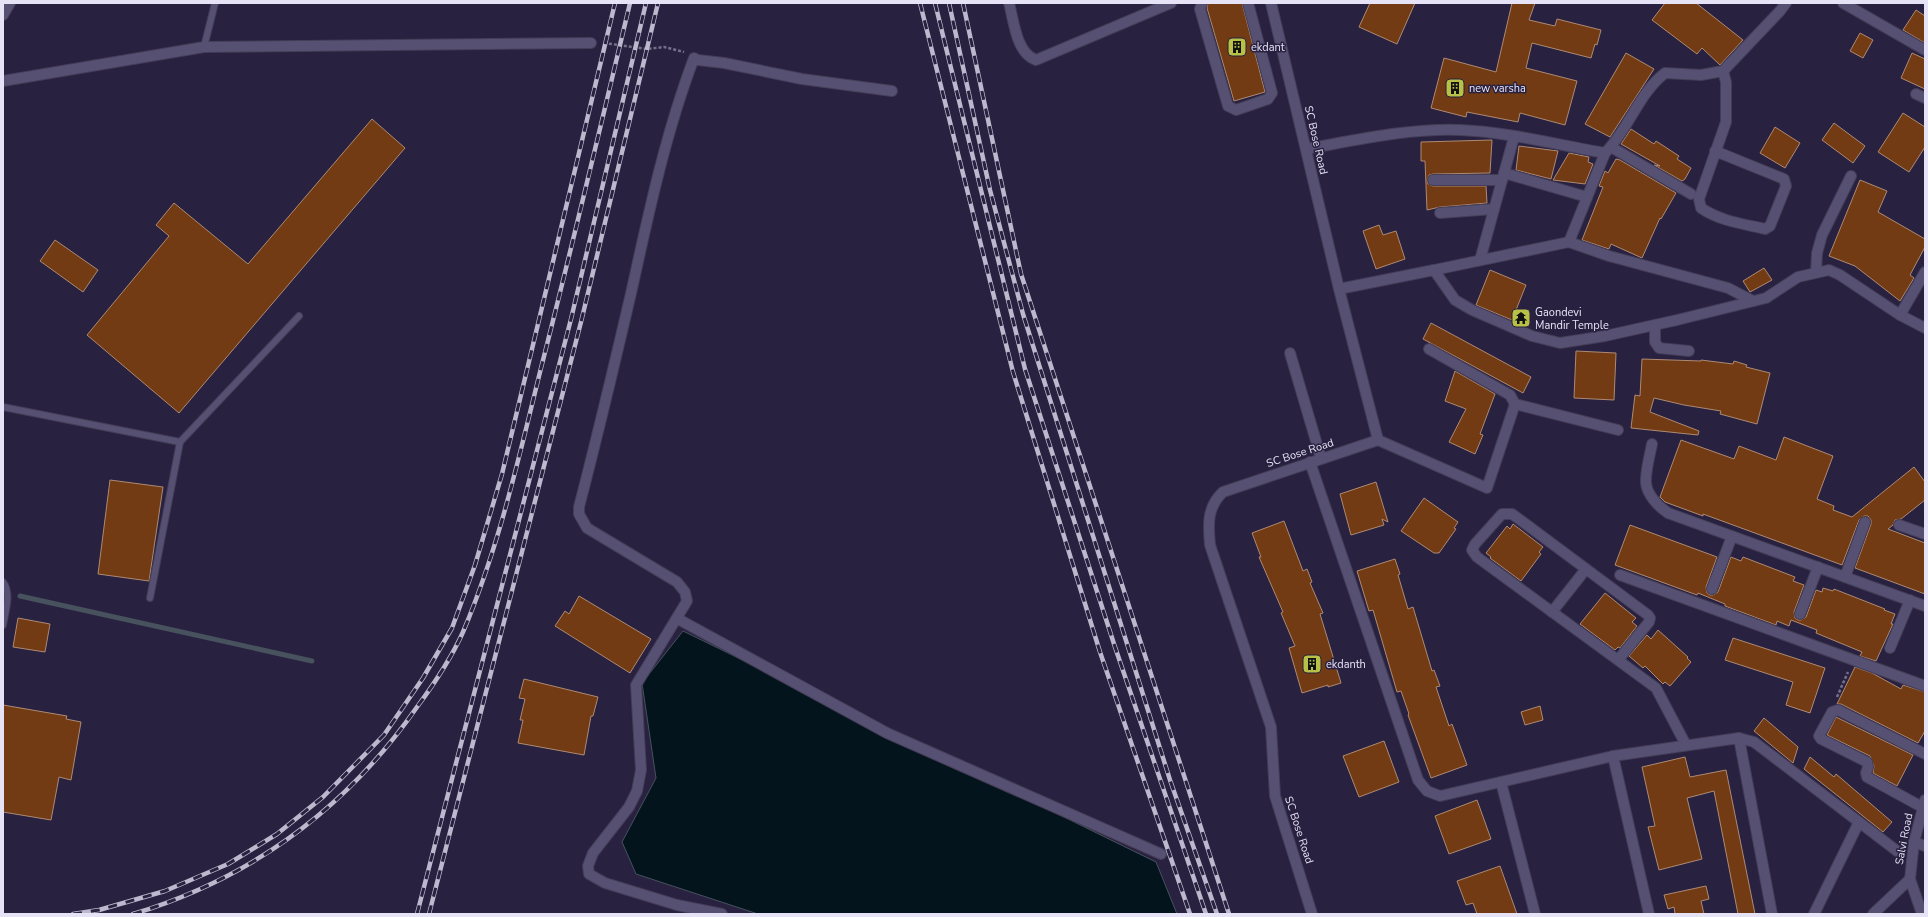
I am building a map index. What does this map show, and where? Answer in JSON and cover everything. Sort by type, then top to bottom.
[{"type":"street","points":[[3,15],[10,3]]},
{"type":"street","points":[[1009,3],[1020,45],[1025,53],[1036,60],[1171,3]]},
{"type":"street","points":[[1202,3],[1200,9],[1228,106],[1236,110],[1268,99],[1272,93],[1248,3]]},
{"type":"street","name":"SC Bose Road","points":[[1271,3],[1339,289],[1378,440],[1223,492],[1214,500],[1209,528],[1210,545],[1271,727],[1275,796],[1312,914]]},
{"type":"street","points":[[1568,242],[1608,150],[1658,78],[1665,73],[1701,75],[1722,71],[1770,22],[1786,3]]},
{"type":"street","points":[[1843,3],[1925,50]]},
{"type":"street","points":[[3,82],[204,47],[591,43]]},
{"type":"street","points":[[722,914],[677,905],[605,883],[589,874],[588,866],[593,853],[629,807],[637,791],[641,770],[636,685],[678,619],[687,601],[685,592],[676,582],[587,528],[579,514],[652,201],[681,96],[694,58],[802,79],[892,91]]},
{"type":"street","points":[[1715,151],[1784,179],[1786,186],[1770,226],[1766,229],[1731,221],[1709,213],[1701,208],[1699,199],[1715,151],[1726,122],[1726,82],[1722,71]]},
{"type":"street","points":[[1306,150],[1386,135],[1460,130],[1608,150],[1692,194]]},
{"type":"street","points":[[1480,260],[1514,137]]},
{"type":"street","points":[[1433,180],[1503,176],[1587,197]]},
{"type":"street","points":[[1816,272],[1817,253],[1822,235],[1851,176]]},
{"type":"street","points":[[1440,213],[1494,209]]},
{"type":"street","points":[[1339,289],[1568,242],[1609,256],[1728,288],[1752,301]]},
{"type":"street","points":[[1434,270],[1455,300],[1492,319],[1532,336],[1560,342],[1605,336],[1766,298],[1798,277],[1829,270],[1840,275],[1900,315],[1925,328]]},
{"type":"street","points":[[1900,315],[1925,272]]},
{"type":"street","points":[[1655,325],[1655,342],[1659,348],[1689,351]]},
{"type":"street","points":[[1429,349],[1510,395],[1515,404],[1618,430]]},
{"type":"street","points":[[1290,353],[1321,458]]},
{"type":"street","points":[[1378,440],[1487,488],[1515,404]]},
{"type":"street","points":[[1652,444],[1646,483],[1653,499],[1660,508],[1668,513],[1925,606]]},
{"type":"street","points":[[1310,462],[1418,780],[1426,791],[1440,796],[1613,756],[1739,738],[1754,742],[1897,851]]},
{"type":"street","points":[[1618,660],[1649,622],[1650,618],[1512,514],[1502,514],[1475,544],[1472,550],[1477,557],[1656,688],[1686,745]]},
{"type":"street","points":[[1845,577],[1865,522]]},
{"type":"street","points":[[1899,525],[1925,534]]},
{"type":"street","points":[[1712,589],[1732,536]]},
{"type":"street","points":[[1800,614],[1818,567]]},
{"type":"street","points":[[1552,612],[1586,569]]},
{"type":"street","points":[[1620,575],[1925,685]]},
{"type":"street","points":[[1890,648],[1910,600]]},
{"type":"street","points":[[678,619],[887,733],[1161,854]]},
{"type":"street","points":[[1924,803],[1867,777],[1868,766],[1866,762],[1821,739],[1819,736],[1832,712],[1838,710],[1925,754]]},
{"type":"street","points":[[1739,738],[1772,914]]},
{"type":"street","points":[[1613,756],[1649,914]]},
{"type":"street","points":[[1500,782],[1535,914]]},
{"type":"street","name":"Salvi Road","points":[[1873,914],[1910,879],[1914,842],[1921,833],[1924,803]]},
{"type":"street","points":[[1814,914],[1859,822]]},
{"type":"street","points":[[1914,842],[1925,846]]},
{"type":"street","points":[[1910,879],[1922,914]]},
{"type":"lane","points":[[204,47],[215,3]]},
{"type":"lane","points":[[150,598],[180,442],[299,316]]},
{"type":"lane","points":[[3,407],[180,442]]},
{"type":"lane","points":[[3,582],[7,587],[3,625]]},
{"type":"path","points":[[591,43],[620,44],[647,49],[664,47],[686,52],[694,58]]},
{"type":"water","points":[[683,631],[1156,862],[1177,914],[758,914],[636,874],[622,842],[656,778],[642,683]]},
{"type":"building","name":"ekdant","points":[[1208,3],[1242,3],[1265,92],[1234,101],[1207,8]]},
{"type":"building","points":[[1370,3],[1415,3],[1397,44],[1359,27]]},
{"type":"building","points":[[1512,3],[1535,3],[1529,20],[1555,26],[1557,19],[1601,30],[1597,45],[1595,44],[1591,58],[1532,43],[1526,68],[1577,81],[1565,125],[1520,113],[1518,122],[1467,112],[1466,117],[1431,108],[1444,58],[1496,72]]},
{"type":"building","points":[[1665,3],[1696,3],[1743,40],[1720,65],[1702,48],[1697,54],[1652,20]]},
{"type":"building","points":[[1916,10],[1925,16],[1925,43],[1903,30]]},
{"type":"building","points":[[1860,33],[1873,40],[1863,58],[1850,51]]},
{"type":"building","points":[[1626,53],[1654,69],[1610,137],[1585,124]]},
{"type":"building","points":[[1912,53],[1925,59],[1925,89],[1901,78]]},
{"type":"building","points":[[1903,113],[1925,127],[1925,147],[1909,172],[1878,152]]},
{"type":"building","points":[[372,119],[405,148],[179,413],[87,335],[169,236],[156,225],[174,203],[248,264]]},
{"type":"building","points":[[1834,123],[1865,146],[1853,163],[1822,140]]},
{"type":"building","points":[[1775,127],[1800,143],[1785,168],[1760,153]]},
{"type":"building","points":[[1631,129],[1654,144],[1656,141],[1679,156],[1677,159],[1691,168],[1685,179],[1682,181],[1654,165],[1660,166],[1621,144]]},
{"type":"building","points":[[1492,140],[1490,173],[1433,174],[1429,175],[1427,180],[1428,184],[1433,186],[1486,186],[1487,203],[1440,207],[1427,210],[1425,161],[1421,161],[1421,142]]},
{"type":"building","points":[[1519,146],[1558,151],[1551,179],[1516,170]]},
{"type":"building","points":[[1569,153],[1589,157],[1588,162],[1593,164],[1585,184],[1553,180]]},
{"type":"building","points":[[1616,159],[1676,193],[1661,219],[1660,218],[1642,258],[1611,244],[1609,249],[1582,240],[1603,187],[1599,186],[1605,171],[1608,173]]},
{"type":"building","points":[[1860,180],[1887,191],[1878,212],[1925,239],[1925,247],[1910,275],[1914,278],[1900,301],[1855,266],[1829,256]]},
{"type":"building","points":[[1379,225],[1383,235],[1396,231],[1405,259],[1376,269],[1363,231]]},
{"type":"building","points":[[55,240],[98,270],[83,292],[40,261]]},
{"type":"building","points":[[1764,268],[1772,280],[1750,292],[1743,281]]},
{"type":"building","points":[[1490,270],[1526,285],[1512,320],[1476,305]]},
{"type":"building","points":[[1431,323],[1531,377],[1523,393],[1423,339]]},
{"type":"building","points":[[1576,351],[1616,353],[1614,400],[1574,398]]},
{"type":"building","points":[[1642,359],[1701,360],[1733,364],[1734,361],[1747,365],[1746,367],[1770,373],[1757,424],[1720,414],[1721,411],[1654,398],[1650,412],[1699,431],[1698,435],[1631,428],[1635,395],[1640,396]]},
{"type":"building","points":[[1455,371],[1495,394],[1480,434],[1483,435],[1475,454],[1449,442],[1466,409],[1445,401]]},
{"type":"building","points":[[1784,437],[1833,456],[1817,499],[1834,506],[1833,510],[1852,517],[1914,467],[1925,482],[1925,500],[1901,519],[1895,520],[1893,525],[1888,529],[1925,543],[1925,594],[1855,568],[1871,524],[1871,520],[1868,516],[1864,516],[1859,520],[1842,565],[1703,514],[1703,516],[1665,502],[1660,497],[1681,440],[1734,459],[1739,446],[1776,460]]},
{"type":"building","points":[[110,480],[163,487],[149,581],[98,574]]},
{"type":"building","points":[[1376,482],[1388,522],[1382,519],[1384,525],[1351,535],[1340,494]]},
{"type":"building","points":[[1424,498],[1458,522],[1454,528],[1456,529],[1439,553],[1434,553],[1401,531]]},
{"type":"building","points":[[1284,521],[1303,571],[1307,569],[1312,582],[1310,583],[1323,613],[1320,614],[1341,683],[1328,687],[1328,685],[1302,693],[1289,648],[1295,646],[1281,613],[1283,612],[1259,557],[1261,557],[1252,533]]},
{"type":"building","points":[[1513,524],[1543,547],[1539,552],[1541,554],[1521,581],[1490,558],[1491,557],[1486,553],[1507,526],[1510,529]]},
{"type":"building","points":[[1630,525],[1717,557],[1706,587],[1707,593],[1710,595],[1718,592],[1731,557],[1741,561],[1743,557],[1795,577],[1793,581],[1804,585],[1794,612],[1795,618],[1798,620],[1806,617],[1816,590],[1822,592],[1823,588],[1833,591],[1834,589],[1895,614],[1891,624],[1893,624],[1876,661],[1860,656],[1862,652],[1816,633],[1817,630],[1791,620],[1789,626],[1777,621],[1776,625],[1725,606],[1725,604],[1698,593],[1697,595],[1615,565]]},
{"type":"building","points":[[1395,559],[1408,609],[1413,607],[1432,671],[1434,670],[1440,686],[1436,687],[1449,726],[1452,724],[1467,765],[1431,778],[1408,715],[1409,714],[1401,691],[1397,692],[1373,610],[1369,611],[1357,571]]},
{"type":"building","points":[[1605,593],[1636,618],[1632,622],[1637,626],[1620,648],[1618,647],[1615,650],[1580,624]]},
{"type":"building","points":[[579,596],[651,639],[630,673],[555,626],[565,611],[569,614]]},
{"type":"building","points":[[18,618],[50,624],[45,652],[13,647]]},
{"type":"building","points":[[1658,630],[1688,657],[1687,658],[1691,662],[1670,686],[1665,682],[1663,684],[1645,666],[1643,668],[1629,656],[1647,635],[1651,639]]},
{"type":"building","points":[[1733,638],[1825,668],[1810,713],[1786,705],[1793,682],[1725,660]]},
{"type":"building","points":[[1855,667],[1872,673],[1901,689],[1903,685],[1925,692],[1925,731],[1918,743],[1841,704],[1837,704]]},
{"type":"building","points":[[524,679],[598,697],[593,716],[591,716],[584,755],[518,743],[523,720],[520,720],[525,699],[519,698]]},
{"type":"building","points":[[3,705],[67,716],[66,719],[81,722],[71,780],[59,777],[51,820],[3,812]]},
{"type":"building","points":[[1540,706],[1543,720],[1525,725],[1521,712]]},
{"type":"building","points":[[1836,717],[1913,755],[1897,786],[1873,773],[1874,766],[1870,756],[1827,735]]},
{"type":"building","points":[[1764,718],[1798,747],[1793,763],[1754,731]]},
{"type":"building","points":[[1384,741],[1399,782],[1359,797],[1343,756]]},
{"type":"building","points":[[1685,757],[1690,777],[1726,770],[1755,914],[1738,914],[1714,791],[1687,798],[1702,859],[1659,870],[1648,827],[1655,826],[1642,767]]},
{"type":"building","points":[[1810,757],[1834,777],[1836,774],[1892,822],[1883,832],[1804,769]]},
{"type":"building","points":[[1477,800],[1491,839],[1449,854],[1435,816]]},
{"type":"building","points":[[1500,866],[1517,914],[1477,914],[1473,903],[1466,905],[1457,881]]},
{"type":"building","points":[[1706,886],[1709,899],[1701,901],[1704,914],[1675,914],[1674,907],[1668,909],[1664,895]]},
{"type":"waterway","points":[[20,596],[312,661]]},
{"type":"railway","points":[[73,914],[99,910],[165,891],[228,864],[277,834],[323,797],[384,735],[423,678],[452,628],[475,565],[502,474],[615,3]]},
{"type":"railway","points":[[133,914],[176,899],[218,881],[256,860],[293,835],[327,808],[359,777],[389,744],[430,689],[453,652],[476,600],[498,535],[525,435],[630,3]]},
{"type":"railway","points":[[417,914],[571,319],[646,3]]},
{"type":"railway","points":[[429,914],[581,322],[658,3]]},
{"type":"railway","points":[[920,3],[1013,372],[1100,652],[1190,914]]},
{"type":"railway","points":[[935,3],[1025,369],[1115,647],[1206,914]]},
{"type":"railway","points":[[949,3],[990,190],[1023,314],[1170,780],[1217,914]]},
{"type":"railway","points":[[963,3],[1021,274],[1229,914]]},
{"type":"place","name":"ekdant","points":[[1237,47]]},
{"type":"place","name":"new varsha","points":[[1455,88]]},
{"type":"place","name":"Gaondevi Mandir Temple","points":[[1521,318]]},
{"type":"place","name":"ekdanth","points":[[1312,664]]}]
